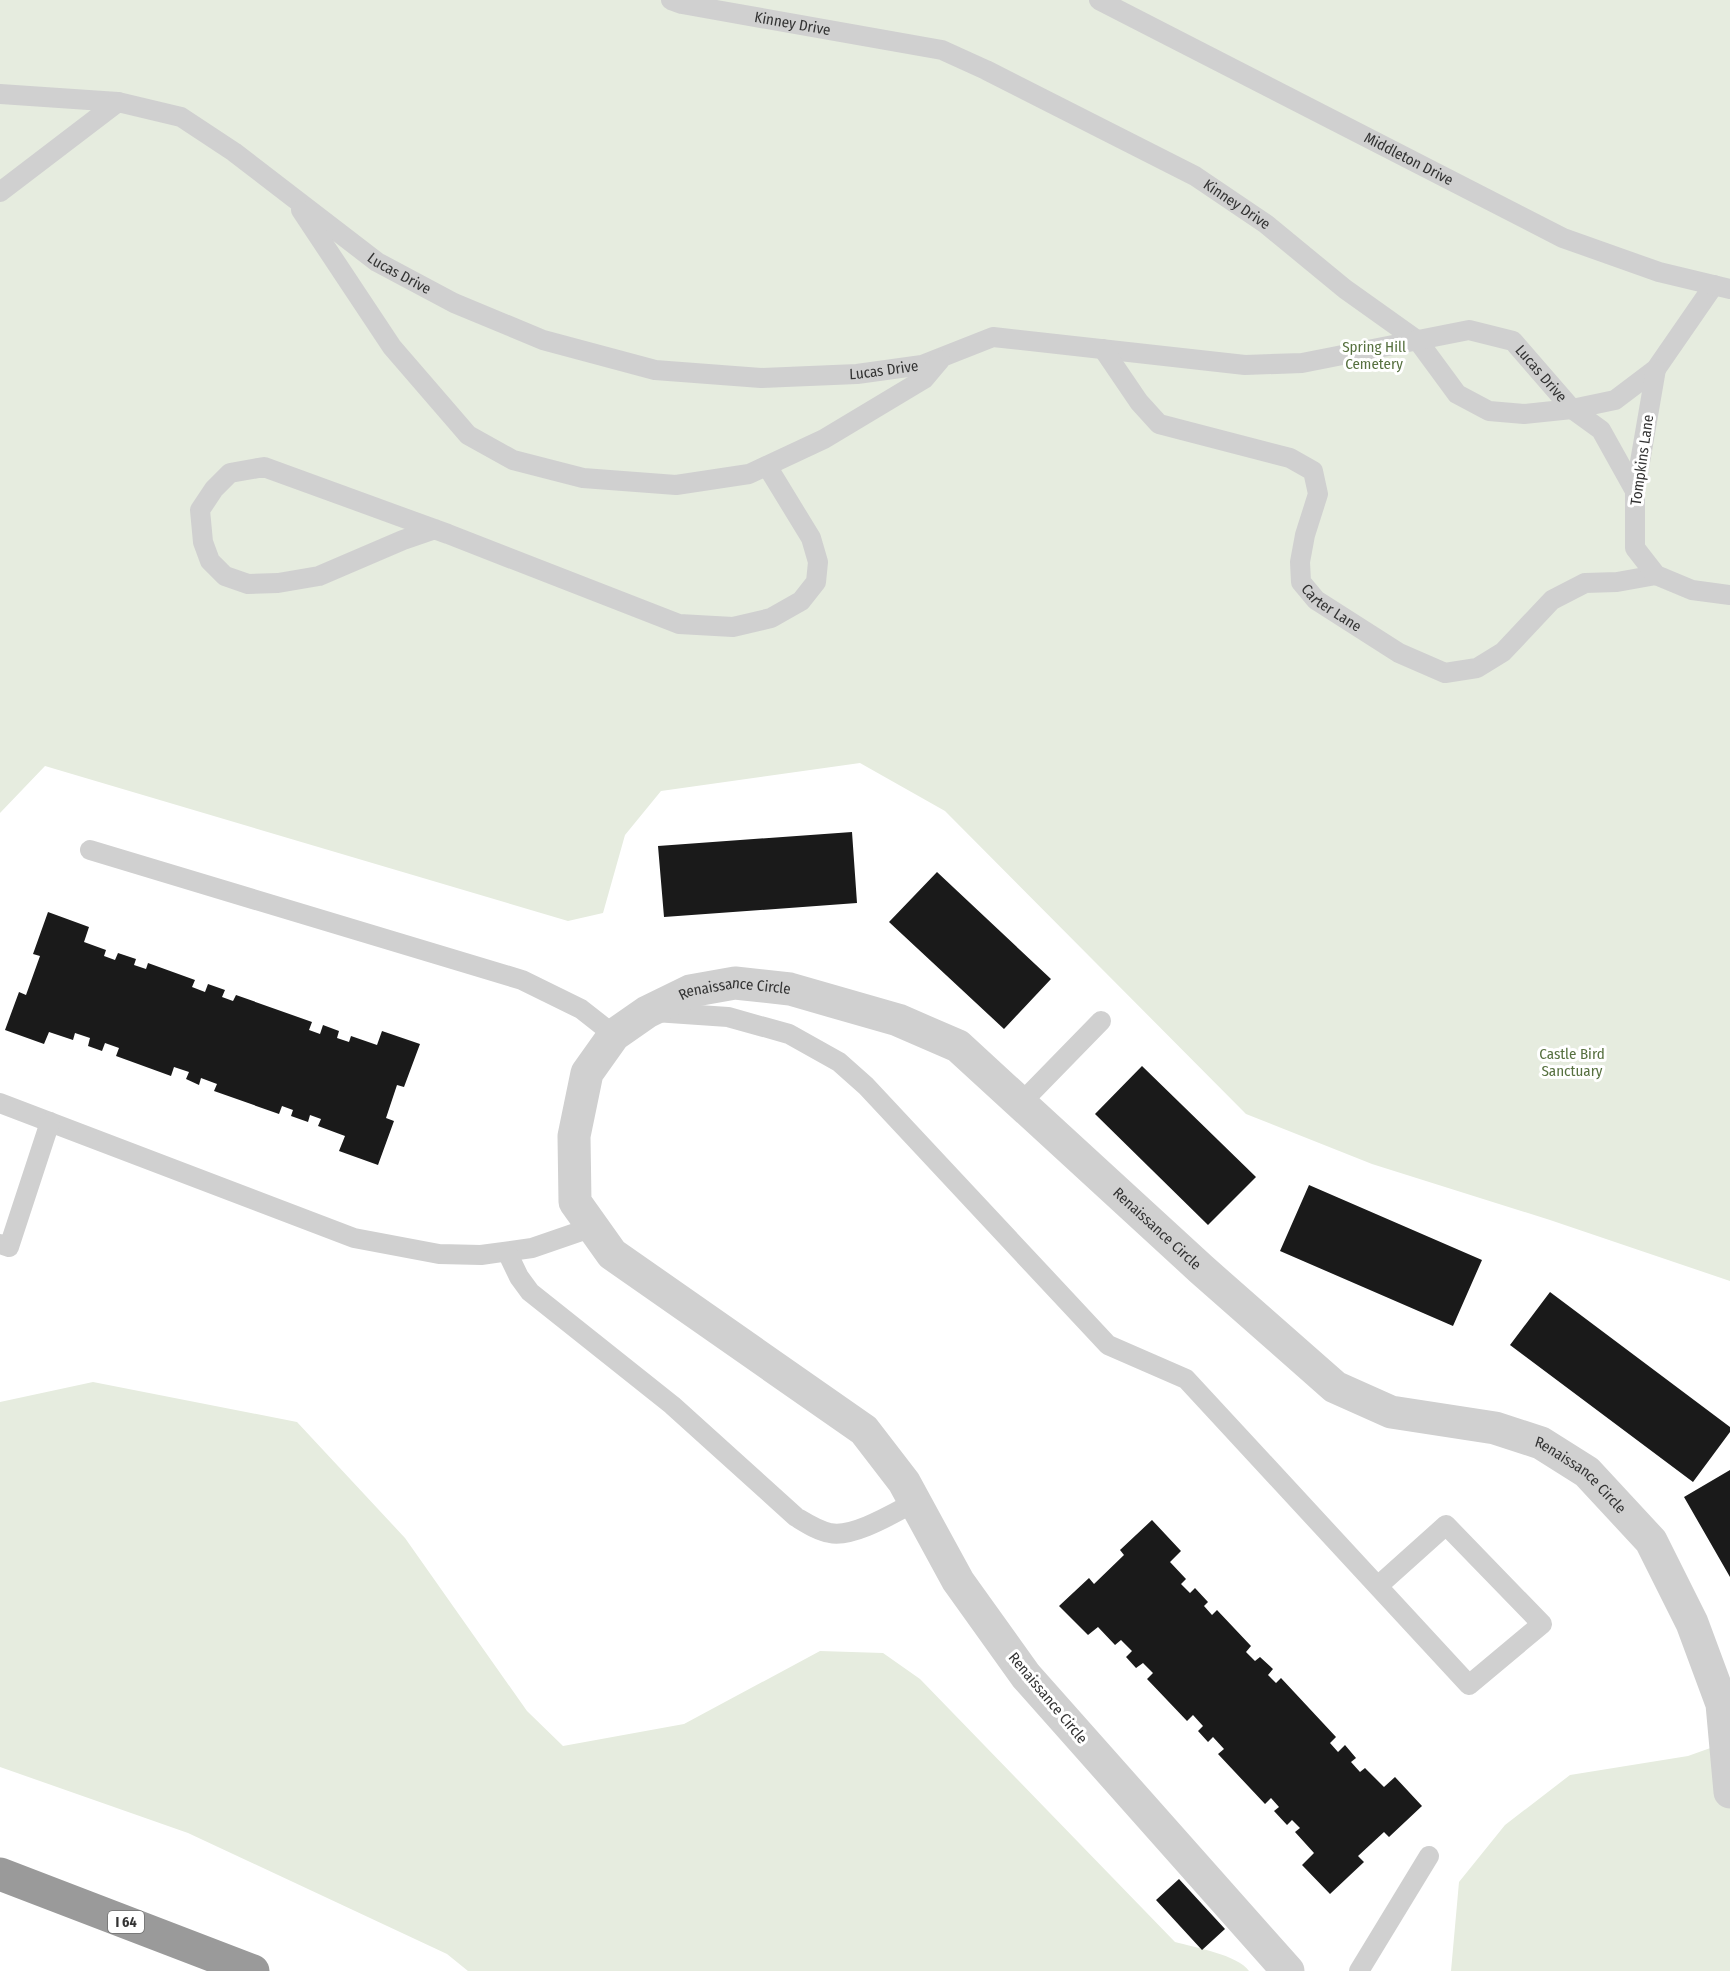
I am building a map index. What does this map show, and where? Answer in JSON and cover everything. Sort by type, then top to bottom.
[{"type":"highway","name":"I 64","points":[[0,1874],[253,1971]]},
{"type":"street","name":"Renaissance Circle","points":[[1288,1971],[1026,1676],[958,1581],[904,1482],[864,1431],[612,1254],[575,1202],[574,1136],[587,1073],[614,1035],[646,1012],[690,991],[735,983],[790,989],[898,1020],[958,1046],[1201,1269],[1335,1387],[1391,1412],[1495,1428],[1540,1443],[1587,1472],[1651,1541],[1692,1623],[1722,1704],[1730,1792]]},
{"type":"lane","name":"Kinney Drive","points":[[671,0],[682,4],[942,50],[1195,176],[1266,224],[1345,290],[1418,340],[1457,394],[1489,411],[1524,414],[1572,409],[1615,400],[1656,369],[1722,287]]},
{"type":"lane","name":"Middleton Drive","points":[[1107,2],[1563,238],[1659,272],[1722,287]]},
{"type":"lane","name":"Lucas Drive","points":[[0,94],[118,102],[181,117],[234,152],[377,262],[454,303],[543,340],[655,370],[761,378],[845,375],[922,365],[993,337],[1245,365],[1302,363],[1469,330],[1513,341],[1572,409],[1601,430],[1635,491]]},
{"type":"lane","points":[[0,192],[118,102]]},
{"type":"lane","points":[[291,195],[392,346],[468,435],[513,460],[584,478],[676,485],[749,474],[824,440],[924,379],[944,356]]},
{"type":"lane","name":"Carter Lane","points":[[1103,349],[1138,402],[1159,424],[1290,458],[1313,471],[1318,494],[1305,535],[1300,562],[1301,582],[1316,600],[1325,606],[1399,653],[1436,669],[1445,672],[1477,668],[1503,652],[1552,600],[1585,583],[1617,582],[1656,574]]},
{"type":"lane","name":"Tompkins Lane","points":[[1656,369],[1635,491],[1635,548],[1656,574],[1692,590],[1730,595]]},
{"type":"lane","points":[[435,529],[403,540],[319,576],[278,583],[248,584],[225,576],[210,561],[203,542],[200,510],[214,489],[230,473],[264,467],[435,529],[679,624],[733,627],[771,618],[801,601],[816,582],[818,562],[811,538],[767,466]]},
{"type":"lane","points":[[90,850],[522,980],[581,1009],[614,1035]]},
{"type":"lane","points":[[646,1012],[728,1017],[789,1034],[839,1062],[866,1086],[1108,1345],[1186,1379],[1469,1685],[1542,1624],[1446,1525],[1378,1586]]},
{"type":"lane","points":[[1021,1103],[1101,1021]]},
{"type":"lane","points":[[0,1103],[354,1238],[439,1254],[481,1255],[532,1248],[593,1227]]},
{"type":"lane","points":[[0,1244],[9,1247],[50,1122]]},
{"type":"lane","points":[[507,1252],[519,1277],[530,1292],[672,1405],[795,1517],[818,1530],[832,1534],[860,1529],[915,1502]]},
{"type":"lane","points":[[1359,1971],[1429,1856]]},
{"type":"green space","name":"Spring Hill Cemetery","points":[[0,0],[1730,0],[1730,1281],[1550,1220],[1372,1164],[1246,1114],[945,811],[860,763],[661,791],[625,835],[603,913],[568,921],[45,766],[0,813]]},
{"type":"green space","points":[[93,1382],[297,1422],[405,1538],[527,1711],[563,1746],[684,1724],[820,1651],[883,1653],[920,1679],[1175,1942],[1226,1956],[1249,1971],[468,1971],[447,1954],[188,1833],[0,1767],[0,1402]]},
{"type":"green space","points":[[1730,1741],[1730,1971],[1451,1971],[1459,1882],[1505,1825],[1570,1775],[1688,1756]]},
{"type":"building","points":[[852,832],[857,903],[664,917],[658,846]]},
{"type":"building","points":[[937,872],[1051,979],[1004,1029],[889,922]]},
{"type":"building","points":[[48,912],[89,927],[84,942],[106,950],[104,956],[115,960],[118,953],[136,959],[134,965],[146,969],[148,963],[195,980],[192,987],[205,992],[208,984],[225,990],[222,997],[233,1001],[236,995],[312,1022],[309,1030],[320,1034],[323,1025],[339,1031],[337,1038],[349,1042],[351,1036],[377,1045],[382,1031],[420,1044],[404,1087],[397,1085],[386,1118],[394,1121],[378,1165],[339,1151],[345,1136],[318,1126],[321,1119],[310,1115],[308,1122],[291,1116],[293,1110],[282,1106],[279,1114],[214,1091],[217,1084],[201,1078],[199,1085],[186,1079],[189,1072],[174,1067],[171,1076],[116,1056],[119,1048],[105,1043],[102,1051],[88,1046],[90,1038],[75,1033],[73,1040],[49,1032],[44,1044],[5,1030],[19,992],[26,995],[40,956],[33,954]]},
{"type":"building","points":[[1142,1066],[1256,1177],[1208,1225],[1095,1114]]},
{"type":"building","points":[[1309,1185],[1482,1260],[1453,1326],[1280,1251]]},
{"type":"building","points":[[1550,1292],[1730,1427],[1730,1432],[1693,1482],[1510,1345]]},
{"type":"building","points":[[1730,1470],[1730,1577],[1684,1497]]},
{"type":"building","points":[[1152,1520],[1181,1551],[1170,1562],[1186,1579],[1181,1584],[1190,1593],[1195,1588],[1208,1602],[1204,1606],[1212,1615],[1217,1610],[1251,1646],[1246,1652],[1255,1661],[1260,1657],[1273,1669],[1268,1675],[1276,1683],[1281,1678],[1336,1737],[1330,1743],[1338,1752],[1345,1745],[1356,1758],[1351,1762],[1360,1772],[1365,1768],[1384,1787],[1395,1777],[1422,1806],[1389,1837],[1384,1832],[1358,1856],[1364,1862],[1330,1894],[1302,1865],[1314,1853],[1295,1832],[1300,1828],[1292,1820],[1287,1825],[1274,1811],[1279,1807],[1271,1798],[1265,1804],[1218,1754],[1224,1749],[1213,1737],[1208,1742],[1198,1731],[1203,1726],[1193,1715],[1187,1721],[1147,1679],[1153,1673],[1143,1663],[1136,1668],[1126,1657],[1132,1651],[1121,1640],[1115,1645],[1098,1627],[1088,1635],[1059,1606],[1089,1578],[1094,1584],[1124,1555],[1120,1550]]},
{"type":"building","points":[[1179,1879],[1225,1929],[1202,1950],[1156,1900]]},
{"type":"park label","name":"Castle Bird Sanctuary","points":[[1572,1062]]}]
